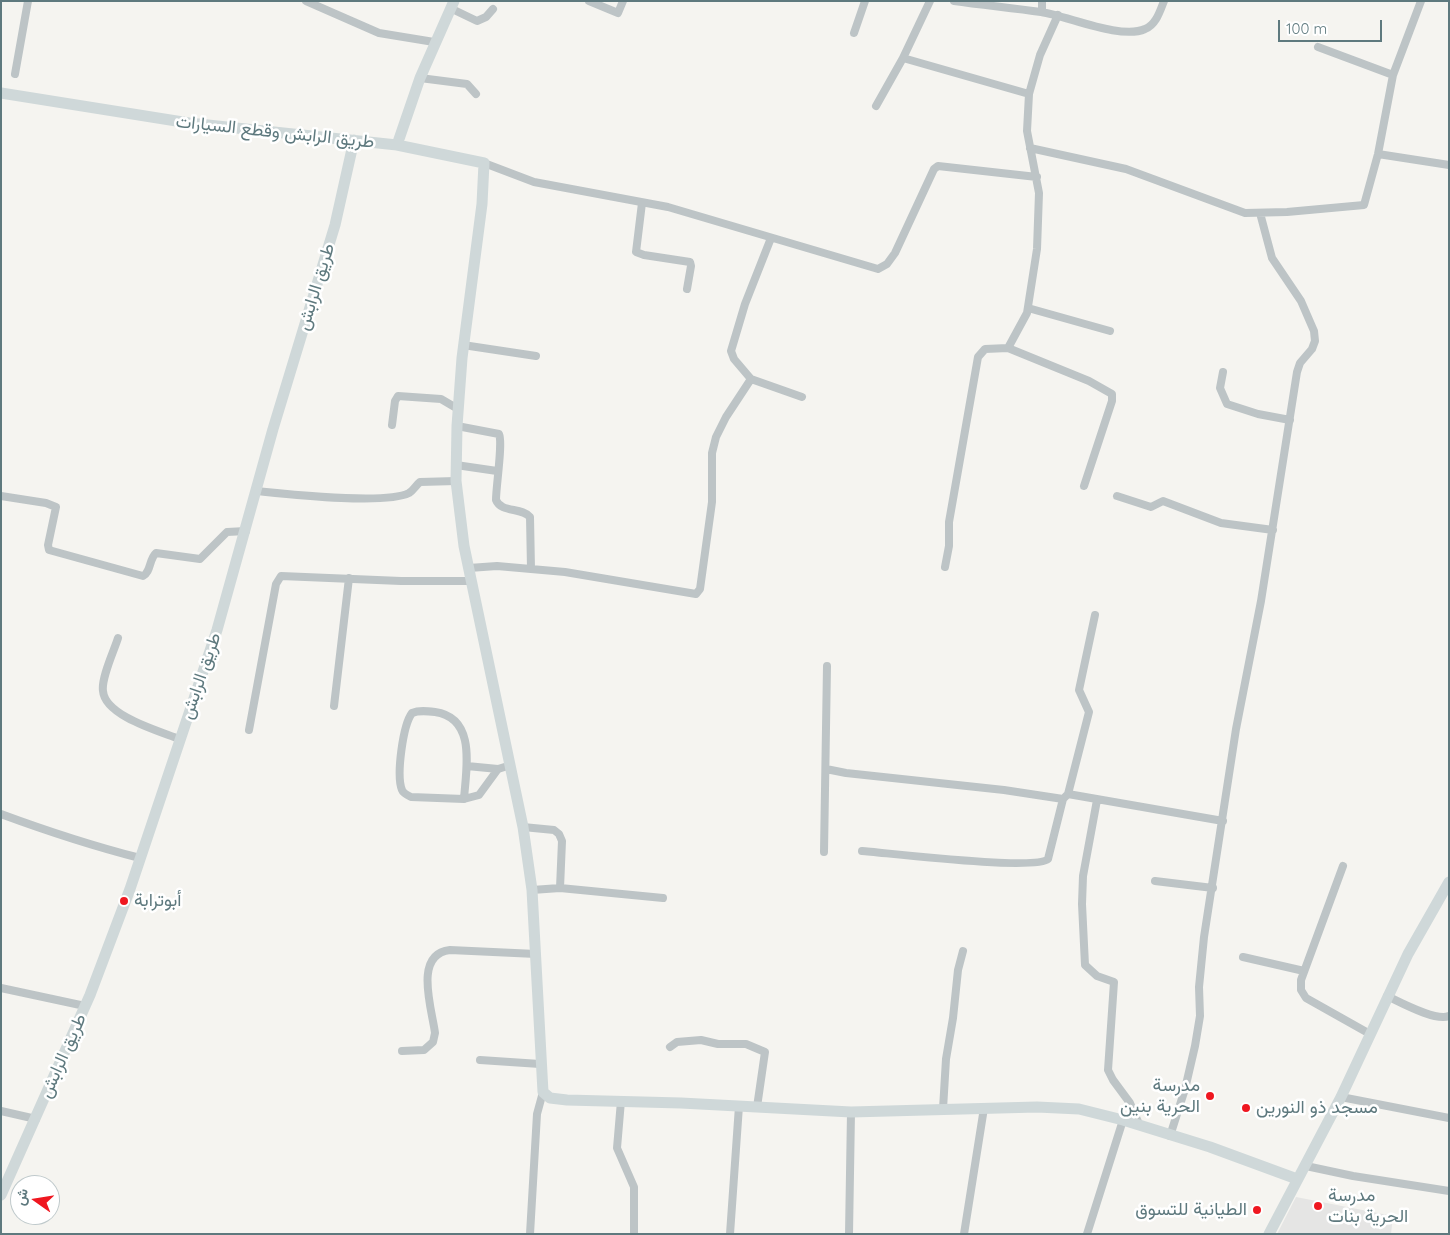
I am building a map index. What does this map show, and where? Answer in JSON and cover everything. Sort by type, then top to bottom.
[{"type":"street","points":[[16,74],[28,1]]},
{"type":"street","points":[[306,1],[380,33],[434,42]]},
{"type":"street","points":[[588,1],[618,13],[624,1]]},
{"type":"street","points":[[854,33],[865,1]]},
{"type":"street","points":[[876,106],[903,58],[930,1]]},
{"type":"street","points":[[954,1],[1042,12],[1114,30],[1130,32],[1147,29],[1157,18],[1164,1]]},
{"type":"street","points":[[1042,1],[1042,12]]},
{"type":"street","points":[[1030,148],[1126,170],[1245,213],[1364,205],[1378,154],[1393,75],[1421,1]]},
{"type":"street","points":[[452,5],[477,21],[486,17],[493,9]]},
{"type":"street","name":"طريق الرابش وقطع السيارات","points":[[1,93],[189,123],[397,145],[434,42],[452,5]]},
{"type":"street","points":[[1008,348],[1025,319],[1028,308],[1039,224],[1037,177],[1030,148],[1027,120],[1029,94],[1040,55],[1058,15]]},
{"type":"street","points":[[1318,47],[1393,75]]},
{"type":"street","points":[[903,58],[1029,94]]},
{"type":"street","points":[[420,78],[466,84],[476,94]]},
{"type":"street","name":"طريق الرابش","points":[[1,1195],[85,1006],[140,858],[217,630],[335,225],[354,140]]},
{"type":"street","points":[[397,145],[484,163],[534,182],[668,207],[881,269],[888,264],[895,254],[934,169],[938,166],[1037,177]]},
{"type":"street","points":[[1378,154],[1449,165]]},
{"type":"street","points":[[484,163],[482,204],[463,345],[457,426],[456,481],[469,568],[524,827],[532,890],[543,1092],[536,1114],[530,1234]]},
{"type":"street","points":[[642,203],[636,252],[690,262],[687,289]]},
{"type":"street","points":[[1170,1136],[1186,1089],[1200,1016],[1200,969],[1236,729],[1273,530],[1298,367],[1312,349],[1315,341],[1314,331],[1301,301],[1272,258],[1260,213]]},
{"type":"street","points":[[771,238],[732,342],[734,359],[751,379],[802,397]]},
{"type":"street","points":[[1028,308],[1110,331]]},
{"type":"street","points":[[463,345],[536,356]]},
{"type":"street","points":[[945,567],[949,546],[949,522],[978,357],[985,349],[1008,348],[1112,394],[1112,401],[1084,486]]},
{"type":"street","points":[[1223,372],[1220,388],[1227,404],[1258,414],[1290,420]]},
{"type":"street","points":[[469,568],[497,566],[531,569],[608,578],[691,595],[698,592],[712,502],[710,466],[714,445],[726,417],[751,379]]},
{"type":"street","points":[[392,425],[395,400],[398,396],[441,399],[458,409]]},
{"type":"street","points":[[457,426],[499,434],[501,445],[497,472],[497,504],[524,512],[530,517],[531,569]]},
{"type":"street","points":[[456,465],[497,472]]},
{"type":"street","points":[[257,491],[299,495],[378,497],[410,492],[420,482],[456,481]]},
{"type":"street","points":[[1,496],[56,506],[48,545],[49,550],[143,576],[148,572],[156,553],[200,559],[227,532],[246,531]]},
{"type":"street","points":[[1117,496],[1151,507],[1163,502],[1221,523],[1273,530]]},
{"type":"street","points":[[249,730],[278,579],[285,575],[472,581]]},
{"type":"street","points":[[334,706],[349,578]]},
{"type":"street","points":[[862,851],[1009,864],[1040,864],[1048,860],[1089,712],[1079,690],[1094,615]]},
{"type":"street","points":[[118,638],[103,686],[104,697],[119,713],[179,739]]},
{"type":"street","points":[[824,852],[827,666]]},
{"type":"street","points":[[464,798],[467,766],[466,740],[454,721],[441,713],[417,710],[412,713],[408,718],[403,738],[402,790],[411,797],[464,798],[479,795],[498,769]]},
{"type":"street","points":[[467,766],[498,769],[511,765]]},
{"type":"street","points":[[826,769],[846,773],[1097,800],[1223,821]]},
{"type":"street","points":[[1097,800],[1083,876],[1085,966],[1097,976],[1114,982],[1108,1070],[1112,1080],[1130,1103],[1139,1124]]},
{"type":"street","points":[[1,814],[46,828],[83,844],[140,858]]},
{"type":"street","points":[[524,827],[547,829],[559,834],[562,841],[560,888]]},
{"type":"street","points":[[1342,866],[1304,971],[1301,990],[1306,998],[1370,1034]]},
{"type":"street","points":[[1155,881],[1213,888]]},
{"type":"street","points":[[1269,1234],[1341,1096],[1387,996],[1416,940],[1444,899],[1449,882]]},
{"type":"street","points":[[532,890],[560,888],[663,898]]},
{"type":"street","points":[[402,1051],[424,1050],[434,1038],[427,973],[430,963],[439,953],[450,950],[536,954]]},
{"type":"street","points":[[943,1110],[947,1052],[962,951]]},
{"type":"street","points":[[1243,957],[1304,971]]},
{"type":"street","points":[[1,988],[85,1006]]},
{"type":"street","points":[[1387,996],[1428,1014],[1442,1018],[1449,1016]]},
{"type":"street","points":[[670,1047],[676,1042],[701,1040],[718,1044],[746,1044],[765,1052],[757,1107]]},
{"type":"street","points":[[480,1060],[540,1064]]},
{"type":"street","points":[[543,1092],[550,1098],[555,1099],[851,1112],[1062,1108],[1139,1124],[1170,1136],[1210,1147],[1297,1179]]},
{"type":"street","points":[[1341,1096],[1449,1118]]},
{"type":"street","points":[[621,1101],[617,1148],[634,1187],[634,1234]]},
{"type":"street","points":[[730,1234],[739,1106]]},
{"type":"street","points":[[964,1234],[984,1108]]},
{"type":"street","points":[[1,1111],[36,1118]]},
{"type":"street","points":[[849,1234],[851,1112]]},
{"type":"street","points":[[1087,1234],[1123,1120]]},
{"type":"street","points":[[1306,1166],[1353,1176],[1449,1191]]},
{"type":"shaded area","name":"مدرسة الحرية بنات","points":[[1296,1197],[1393,1216],[1391,1234],[1277,1234]]},
{"type":"place","name":"أبوترابة","points":[[124,901]]},
{"type":"place","name":"مدرسة الحرية بنين","points":[[1210,1096]]},
{"type":"place","name":"مسجد ذو النورين","points":[[1246,1108]]},
{"type":"place","name":"مدرسة الحرية بنات","points":[[1318,1206]]},
{"type":"place","name":"الطيانية للتسوق","points":[[1257,1210]]}]
